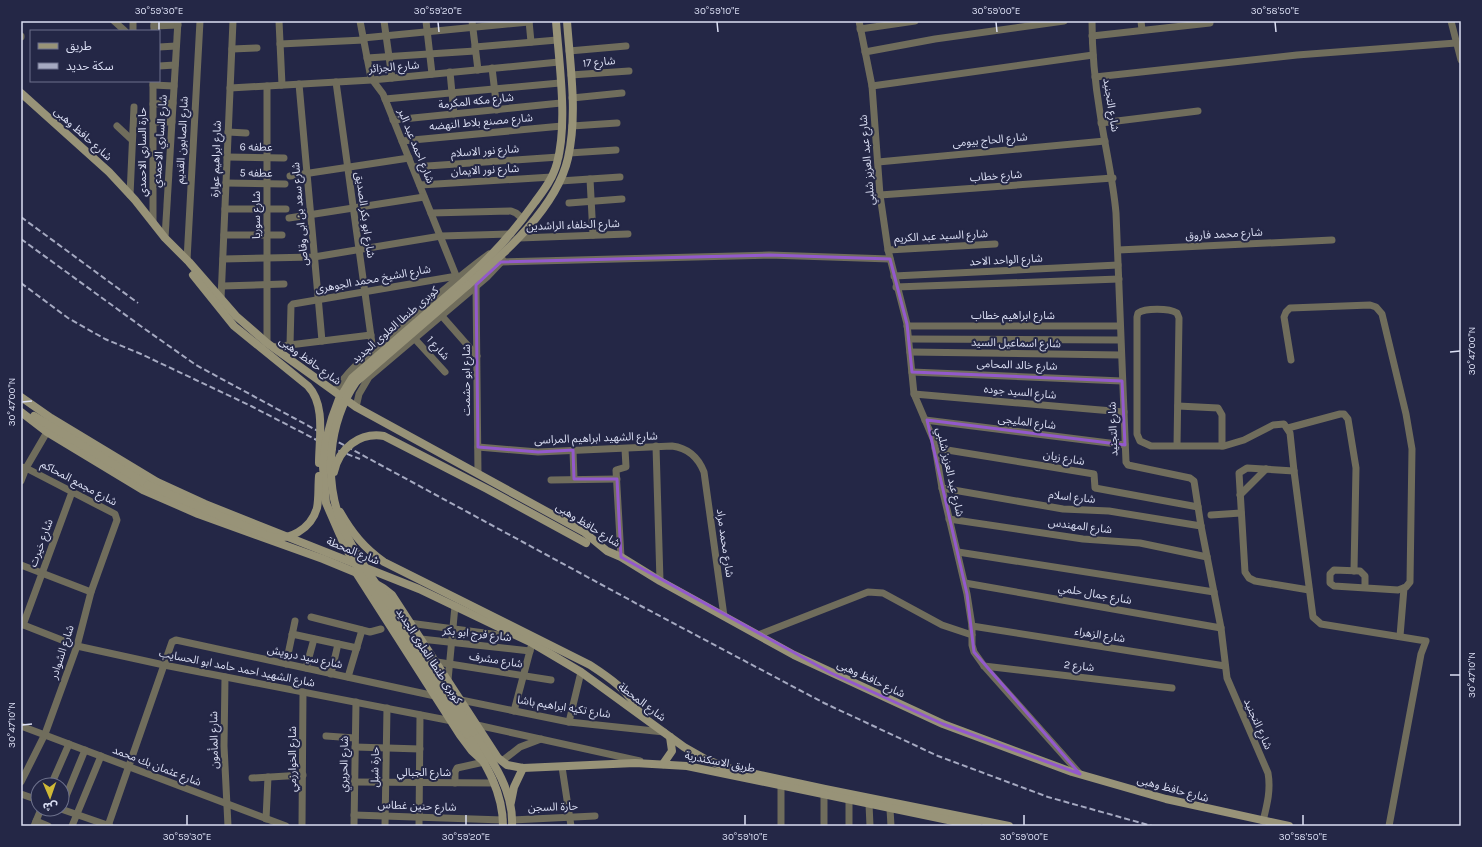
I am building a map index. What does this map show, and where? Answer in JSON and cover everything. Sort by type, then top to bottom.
[{"type":"main road","points":[[556,22],[567,22],[572,98],[572,126],[569,153],[560,181],[519,238],[505,247],[511,234],[552,177],[559,157],[562,126],[556,22]]},
{"type":"main road","name":"شارع حافظ وهبى","points":[[21,93],[87,151],[130,195],[171,246],[187,260],[236,316],[270,345],[356,407],[584,532],[607,552],[621,557],[660,581],[794,656],[924,716],[1020,753],[1080,774],[1166,799],[1289,826]]},
{"type":"main road","points":[[21,408],[148,484],[207,512],[272,538],[291,536],[298,532],[312,519],[317,505],[319,412],[314,393],[308,386],[234,326],[171,246]]},
{"type":"main road","name":"كوبرى طنطا العلوى الجديد","points":[[472,730],[346,549],[336,530],[326,503],[323,468],[332,418],[339,399],[352,378],[505,247]]},
{"type":"main road","name":"كوبرى طنطا العلوى الجديد","points":[[464,281],[368,370],[352,388],[341,409],[333,436],[331,453],[332,482],[335,502],[343,526],[356,552],[472,730]]},
{"type":"main road","name":"شارع المحطة","points":[[21,397],[51,418],[157,482],[205,504],[394,579],[513,633],[581,672],[667,735]]},
{"type":"main road","name":"شارع المحطة","points":[[21,412],[47,432],[143,490],[198,514],[323,559],[357,574],[388,591]]},
{"type":"main road","points":[[332,482],[335,466],[343,452],[349,446],[368,436],[384,436],[487,488],[586,543],[607,552]]},
{"type":"main road","points":[[335,502],[354,535],[373,554],[398,569],[590,665],[619,685],[636,706],[641,716]]},
{"type":"main road","points":[[357,574],[472,751],[484,762]]},
{"type":"main road","points":[[394,579],[390,584],[388,591],[461,700],[484,762],[499,795],[503,823]]},
{"type":"main road","points":[[472,730],[502,762]]},
{"type":"main road","points":[[472,730],[502,781],[511,807]]},
{"type":"main road","points":[[663,764],[672,752],[667,735]]},
{"type":"main road","name":"طريق الاسكندرية","points":[[667,735],[694,754],[728,768],[1009,826]]},
{"type":"main road","name":"طريق الاسكندرية","points":[[502,762],[523,768],[647,763],[698,768],[824,796],[974,826]]},
{"type":"main road","points":[[512,823],[511,807],[514,786],[523,768]]},
{"type":"street","points":[[114,21],[123,30]]},
{"type":"street","name":"شارع الصابون القديم","points":[[187,260],[200,21]]},
{"type":"street","name":"شارع ابراهيم عوارة","points":[[222,299],[233,21]]},
{"type":"street","points":[[279,21],[282,85]]},
{"type":"street","name":"شارع احمد عبد البر","points":[[360,21],[372,80],[380,89],[385,99],[424,197],[441,236],[464,281]]},
{"type":"street","points":[[384,21],[392,78]]},
{"type":"street","points":[[426,21],[432,74]]},
{"type":"street","points":[[280,44],[364,39],[472,24],[529,21],[532,42]]},
{"type":"street","name":"شارع عبد العزيز شلبي","points":[[859,21],[872,86],[880,195],[888,250],[896,287],[907,326],[914,394],[926,420],[935,448],[942,488],[965,583],[972,626],[972,645],[974,652],[984,666],[1080,774]]},
{"type":"street","points":[[860,29],[914,21]]},
{"type":"street","points":[[865,52],[935,39],[1064,21]]},
{"type":"street","name":"شارع التجنيد","points":[[1092,21],[1093,55],[1101,123],[1113,178],[1118,250],[1125,460],[1128,465],[1193,480],[1222,628],[1225,666],[1232,692],[1268,773],[1270,789],[1263,821]]},
{"type":"street","points":[[1141,21],[1142,30]]},
{"type":"street","points":[[1451,21],[1461,60]]},
{"type":"street","points":[[154,26],[178,23]]},
{"type":"street","name":"شارع الساري الاحمدي","points":[[165,238],[178,23]]},
{"type":"street","points":[[1092,36],[1210,23]]},
{"type":"street","points":[[472,24],[478,70]]},
{"type":"street","points":[[367,58],[430,54],[557,40]]},
{"type":"street","points":[[1095,77],[1297,55],[1456,43]]},
{"type":"street","points":[[160,47],[176,46]]},
{"type":"street","points":[[569,51],[626,46]]},
{"type":"street","points":[[232,49],[257,48]]},
{"type":"street","points":[[872,86],[1093,55]]},
{"type":"street","name":"شارع الجزائر","points":[[230,88],[372,80],[558,62]]},
{"type":"street","points":[[160,66],[175,65]]},
{"type":"street","points":[[492,68],[497,110]]},
{"type":"street","name":"شارع 17","points":[[571,75],[629,71]]},
{"type":"street","points":[[450,72],[454,114]]},
{"type":"street","name":"شارع ابو بكر الصديق","points":[[336,82],[373,351]]},
{"type":"street","points":[[153,83],[174,86]]},
{"type":"street","name":"حارة الساري الاحمدي","points":[[152,222],[153,83]]},
{"type":"street","points":[[385,99],[560,83]]},
{"type":"street","name":"شارع سعد بن ابى وقاص","points":[[300,84],[322,341]]},
{"type":"street","name":"شارع سوريا","points":[[267,86],[267,285],[270,345]]},
{"type":"street","points":[[572,98],[622,93]]},
{"type":"street","points":[[153,104],[173,103]]},
{"type":"street","name":"شارع مكه المكرمة","points":[[394,120],[561,103]]},
{"type":"street","points":[[130,195],[134,107]]},
{"type":"street","points":[[1101,123],[1198,111]]},
{"type":"street","points":[[153,122],[172,122]]},
{"type":"street","points":[[572,126],[617,123]]},
{"type":"street","points":[[117,126],[132,140]]},
{"type":"street","name":"شارع مصنع بلاط النهضه","points":[[402,141],[562,126]]},
{"type":"street","points":[[228,132],[246,133]]},
{"type":"street","name":"شارع الحاج بيومى","points":[[878,162],[1105,141]]},
{"type":"street","points":[[569,153],[616,150]]},
{"type":"street","name":"عطفه 6","points":[[227,157],[284,158]]},
{"type":"street","name":"شارع نور الاسلام","points":[[412,167],[559,157]]},
{"type":"street","points":[[290,176],[409,158]]},
{"type":"street","name":"شارع نور الايمان","points":[[420,185],[552,177]]},
{"type":"street","points":[[560,181],[620,177]]},
{"type":"street","name":"شارع خطاب","points":[[880,195],[1113,178]]},
{"type":"street","points":[[590,179],[593,235]]},
{"type":"street","name":"عطفه 5","points":[[226,183],[267,185],[285,184]]},
{"type":"street","points":[[289,218],[424,197]]},
{"type":"street","points":[[569,203],[622,199]]},
{"type":"street","points":[[225,209],[286,209]]},
{"type":"street","points":[[431,213],[511,211],[523,219]]},
{"type":"street","points":[[224,235],[282,234]]},
{"type":"street","points":[[223,259],[314,257],[441,236],[511,234]]},
{"type":"street","name":"شارع الخلفاء الراشدين","points":[[519,238],[628,234]]},
{"type":"street","name":"شارع محمد فاروق","points":[[1118,250],[1332,240]]},
{"type":"street","name":"شارع السيد عبد الكريم","points":[[888,250],[995,244]]},
{"type":"street","points":[[501,262],[505,247]]},
{"type":"street","points":[[335,392],[344,378],[373,351],[464,281],[505,247]]},
{"type":"street","points":[[356,407],[361,388],[369,377],[441,316],[464,281],[501,262],[769,255],[890,259]]},
{"type":"street","name":"شارع الواحد الاحد","points":[[894,276],[1118,265]]},
{"type":"street","points":[[896,287],[1119,279]]},
{"type":"street","name":"شارع الشيخ محمد الجوهرى","points":[[290,345],[291,308],[293,304],[365,292],[464,281]]},
{"type":"street","name":"شارع ابو حشمت","points":[[464,281],[477,356],[478,474]]},
{"type":"street","points":[[222,286],[284,284]]},
{"type":"street","points":[[1291,360],[1284,317],[1288,310],[1293,308],[1370,305],[1376,307],[1382,314],[1406,414],[1412,449],[1410,582],[1404,588],[1398,590],[1365,588],[1331,584],[1330,575],[1332,571],[1354,571],[1364,574],[1365,588]]},
{"type":"street","points":[[1176,446],[1178,406],[1178,315],[1171,310],[1140,311],[1137,317],[1137,434],[1140,441],[1148,446],[1176,446],[1222,446],[1244,440],[1278,423],[1288,428],[1344,414],[1348,419],[1356,468],[1354,571]]},
{"type":"street","points":[[441,316],[477,356]]},
{"type":"street","name":"شارع ابراهيم خطاب","points":[[907,326],[1120,326]]},
{"type":"street","points":[[270,345],[290,345],[371,336]]},
{"type":"street","name":"شارع 1","points":[[414,338],[445,372]]},
{"type":"street","points":[[909,339],[1120,340]]},
{"type":"street","name":"شارع اسماعيل السيد","points":[[910,352],[1121,355]]},
{"type":"street","name":"شارع خالد المحامى","points":[[912,372],[1122,381]]},
{"type":"street","name":"شارع السيد جوده","points":[[914,394],[1124,412]]},
{"type":"street","points":[[1178,406],[1218,408],[1222,415],[1222,446]]},
{"type":"street","name":"شارع المليجى","points":[[926,420],[1125,445]]},
{"type":"street","points":[[1288,428],[1290,433],[1312,614],[1318,622],[1426,642],[1421,654],[1389,826]]},
{"type":"street","points":[[21,481],[24,468],[47,432]]},
{"type":"street","points":[[656,446],[660,581]]},
{"type":"street","name":"شارع الشهيد ابراهيم المراسى","points":[[478,447],[538,452],[672,446],[686,450],[698,459],[704,472]]},
{"type":"street","name":"شارع زيان","points":[[935,448],[1094,474],[1095,488],[1198,507]]},
{"type":"street","points":[[621,557],[617,469],[626,467],[625,449]]},
{"type":"street","points":[[573,450],[574,479]]},
{"type":"street","name":"شارع مجمع المحاكم","points":[[24,468],[115,514],[118,520],[116,526]]},
{"type":"street","points":[[1294,471],[1247,468],[1241,471],[1239,478],[1245,572],[1247,576],[1255,581],[1309,590]]},
{"type":"street","points":[[1240,495],[1266,469]]},
{"type":"street","name":"شارع محمد مراد","points":[[704,472],[724,616]]},
{"type":"street","points":[[551,480],[617,479]]},
{"type":"street","name":"شارع اسلام","points":[[942,488],[1063,509],[1114,512],[1201,526]]},
{"type":"street","name":"شارع خيرت","points":[[22,624],[72,492]]},
{"type":"street","points":[[1211,515],[1241,513]]},
{"type":"street","name":"شارع المهندس","points":[[949,519],[1083,539],[1140,543],[1207,557]]},
{"type":"street","name":"شارع الشوادر","points":[[21,782],[45,734],[78,646],[91,592],[116,526]]},
{"type":"street","points":[[958,552],[1214,592]]},
{"type":"street","points":[[21,565],[91,592]]},
{"type":"street","name":"شارع جمال حلمي","points":[[965,583],[1222,628]]},
{"type":"street","points":[[1400,636],[1404,588]]},
{"type":"street","points":[[758,635],[868,592],[884,593],[942,625],[972,635]]},
{"type":"street","points":[[448,680],[455,606]]},
{"type":"street","points":[[311,617],[362,630],[374,632],[380,629]]},
{"type":"street","points":[[286,664],[295,621]]},
{"type":"street","points":[[409,623],[507,636],[513,633]]},
{"type":"street","name":"شارع الشهيد احمد حامد ابو الحسايب","points":[[22,624],[78,646],[164,665],[452,721]]},
{"type":"street","name":"شارع الزهراء","points":[[972,626],[1225,666]]},
{"type":"street","points":[[348,677],[362,630]]},
{"type":"street","points":[[292,634],[357,648]]},
{"type":"street","points":[[306,668],[314,639]]},
{"type":"street","name":"شارع فرج ابو بكر","points":[[421,639],[530,651]]},
{"type":"street","name":"شارع سيد درويش","points":[[164,665],[172,642],[180,640],[435,696]]},
{"type":"street","points":[[514,710],[532,643]]},
{"type":"street","points":[[331,674],[338,644]]},
{"type":"street","name":"شارع مشرف","points":[[436,662],[551,680]]},
{"type":"street","points":[[70,812],[108,826],[164,665]]},
{"type":"street","name":"شارع 2","points":[[984,666],[1172,688]]},
{"type":"street","points":[[569,722],[581,672]]},
{"type":"street","name":"شارع المأمون","points":[[225,677],[224,746],[228,826]]},
{"type":"street","name":"شارع الخوارزمي","points":[[302,826],[303,692]]},
{"type":"street","name":"شارع تكيه ابراهيم باشا","points":[[461,700],[569,722],[667,735]]},
{"type":"street","name":"شارع الحريري","points":[[354,826],[356,702]]},
{"type":"street","name":"حارة شبل","points":[[385,826],[387,708]]},
{"type":"street","points":[[419,826],[420,715]]},
{"type":"street","name":"شارع عثمان بك محمد","points":[[21,726],[227,804],[268,822],[286,826]]},
{"type":"street","points":[[472,730],[543,739],[647,763]]},
{"type":"street","points":[[326,736],[355,738]]},
{"type":"street","points":[[502,762],[520,747],[543,739]]},
{"type":"street","points":[[55,777],[69,744]]},
{"type":"street","points":[[355,747],[420,749]]},
{"type":"street","points":[[70,786],[84,750]]},
{"type":"street","points":[[72,826],[101,756]]},
{"type":"street","points":[[455,783],[454,772],[457,768],[484,762]]},
{"type":"street","points":[[562,767],[571,826]]},
{"type":"street","points":[[252,778],[302,775]]},
{"type":"street","points":[[268,777],[268,822]]},
{"type":"street","name":"شارع الجبالي","points":[[354,782],[494,783]]},
{"type":"street","points":[[780,786],[781,826]]},
{"type":"street","points":[[824,796],[824,826]]},
{"type":"street","points":[[849,800],[849,826]]},
{"type":"street","points":[[869,804],[870,826]]},
{"type":"street","points":[[890,809],[891,826]]},
{"type":"street","name":"شارع حنين غطاس","points":[[354,815],[419,816],[503,823]]},
{"type":"street","name":"حارة السجن","points":[[512,823],[539,822],[569,817],[595,816]]},
{"type":"street","points":[[35,824],[48,826]]},
{"type":"highlighted area","points":[[769,255],[890,259],[907,324],[912,372],[1122,381],[1125,445],[927,420],[967,594],[974,652],[1080,774],[943,724],[831,673],[621,557],[617,479],[574,479],[573,450],[538,452],[478,447],[476,285],[501,262]]},
{"type":"railway","points":[[21,217],[138,303]]},
{"type":"railway","points":[[21,239],[196,365],[641,606],[824,703],[938,756],[1048,797],[1152,826]]},
{"type":"railway","points":[[21,283],[68,318],[105,339],[141,354],[251,406],[334,449],[360,459]]}]
